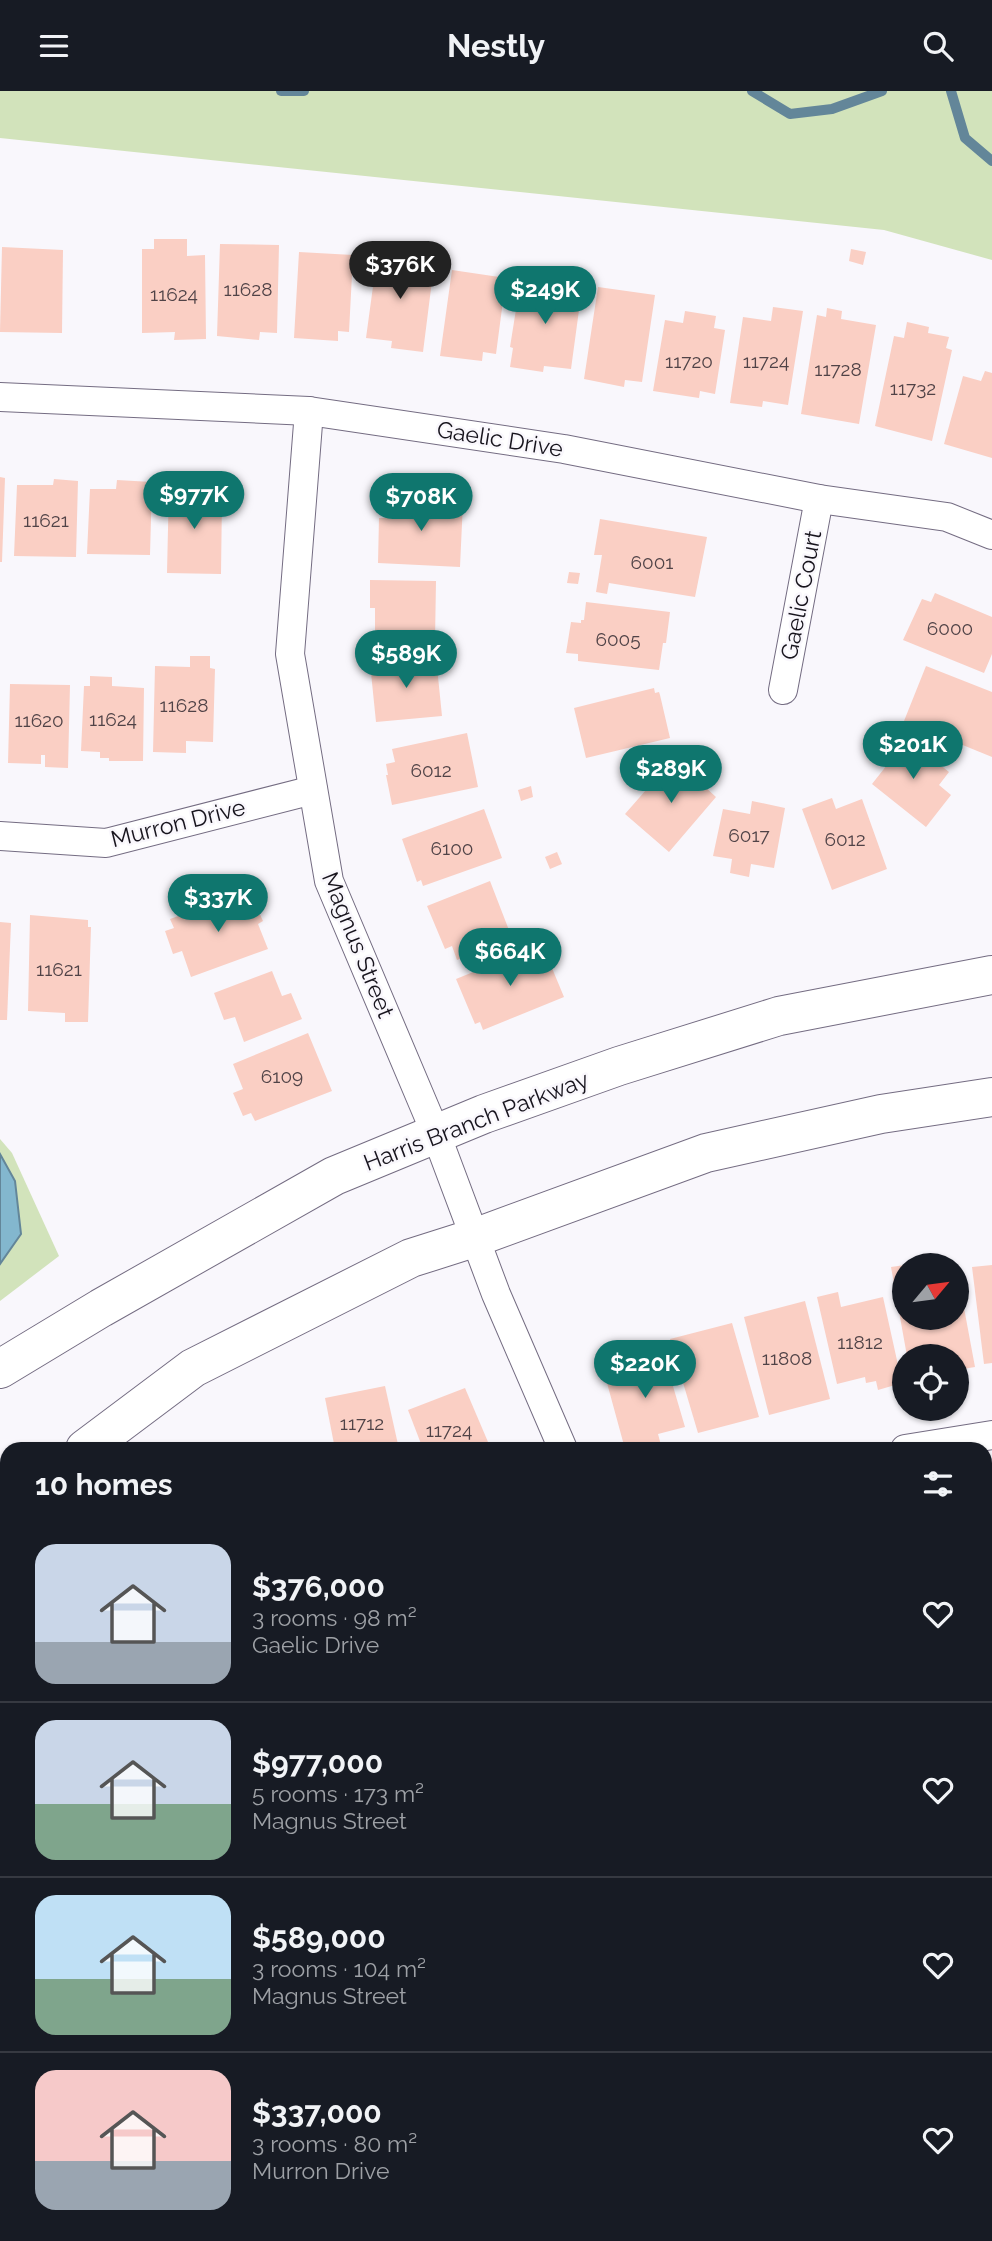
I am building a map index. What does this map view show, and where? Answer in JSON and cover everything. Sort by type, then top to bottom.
[{"type":"main road","name":"Harris Branch Parkway","points":[[0,1369],[101,1308],[334,1176],[436,1134],[619,1066],[779,1016],[992,975]]},
{"type":"main road","points":[[94,1442],[193,1368],[411,1258],[474,1238],[706,1153],[881,1114],[992,1097]]},
{"type":"street","name":"Gaelic Drive","points":[[0,397],[309,411],[564,449],[820,499],[947,517],[992,535]]},
{"type":"street","name":"Magnus Street","points":[[309,411],[290,654],[329,881],[436,1134],[474,1238],[560,1442]]},
{"type":"street","name":"Gaelic Court","points":[[783,690],[820,499]]},
{"type":"street","name":"Murron Drive","points":[[0,836],[106,843],[313,790]]},
{"type":"street","points":[[948,1442],[992,1435]]},
{"type":"green space","points":[[0,91],[992,91],[992,260],[884,230],[0,138]]},
{"type":"green space","points":[[0,1139],[12,1153],[59,1256],[0,1301]]},
{"type":"water","points":[[0,1154],[15,1181],[21,1234],[0,1264]]},
{"type":"building","points":[[154,239],[187,239],[187,256],[205,255],[206,339],[174,340],[175,332],[142,333],[142,249],[154,249]]},
{"type":"building","points":[[220,244],[279,245],[277,333],[260,332],[259,340],[217,336]]},
{"type":"building","points":[[385,246],[405,249],[403,261],[434,265],[423,352],[391,348],[392,341],[366,338],[377,257],[383,258]]},
{"type":"building","points":[[2,247],[63,250],[62,333],[0,332]]},
{"type":"building","points":[[851,249],[866,252],[863,265],[849,261]]},
{"type":"building","points":[[299,252],[353,255],[349,332],[338,331],[338,341],[294,338]]},
{"type":"building","points":[[452,270],[506,278],[496,354],[483,352],[482,361],[440,356]]},
{"type":"building","points":[[525,280],[582,288],[571,369],[544,366],[543,372],[510,367],[513,348],[510,347],[518,297],[522,297]]},
{"type":"building","points":[[598,287],[655,295],[642,382],[625,380],[624,387],[584,379]]},
{"type":"building","points":[[773,307],[803,311],[788,405],[763,401],[762,407],[730,403],[743,317],[771,321]]},
{"type":"building","points":[[827,308],[842,311],[841,319],[876,325],[859,424],[801,414],[817,315],[826,317]]},
{"type":"building","points":[[685,311],[716,316],[714,328],[725,330],[715,394],[700,391],[699,398],[653,391],[665,320],[683,323]]},
{"type":"building","points":[[907,322],[929,327],[928,333],[949,337],[946,348],[952,350],[932,441],[875,426],[894,336],[904,338]]},
{"type":"building","points":[[985,371],[992,373],[992,458],[944,444],[963,376],[981,381]]},
{"type":"building","points":[[0,477],[5,478],[2,562],[0,562]]},
{"type":"building","points":[[54,479],[78,481],[76,557],[14,556],[17,485],[53,485]]},
{"type":"building","points":[[117,480],[152,482],[150,555],[87,554],[90,489],[116,489]]},
{"type":"building","points":[[169,485],[199,485],[209,488],[208,497],[222,498],[221,574],[167,573]]},
{"type":"building","points":[[386,499],[463,502],[460,567],[378,563],[379,518],[385,518]]},
{"type":"building","points":[[600,519],[707,537],[695,597],[609,583],[607,594],[596,592],[602,555],[594,555]]},
{"type":"building","points":[[569,572],[580,573],[578,584],[567,583]]},
{"type":"building","points":[[370,580],[436,581],[435,640],[375,638],[375,608],[370,608]]},
{"type":"building","points":[[935,593],[992,617],[992,654],[984,673],[903,640],[922,599],[931,602]]},
{"type":"building","points":[[586,602],[670,612],[659,670],[578,661],[578,654],[566,653],[571,622],[581,623],[581,620],[584,620]]},
{"type":"building","points":[[190,656],[210,656],[210,668],[215,669],[213,742],[186,741],[186,753],[153,752],[155,666],[190,667]]},
{"type":"building","points":[[436,657],[442,716],[376,722],[370,663]]},
{"type":"building","points":[[926,666],[992,692],[992,757],[904,721]]},
{"type":"building","points":[[90,676],[112,677],[112,686],[144,688],[143,761],[109,761],[109,758],[100,758],[100,752],[81,751],[84,686],[90,686]]},
{"type":"building","points":[[10,684],[70,685],[68,768],[45,767],[45,755],[41,755],[41,764],[8,763]]},
{"type":"building","points":[[654,688],[655,693],[659,692],[660,695],[670,738],[586,758],[574,708]]},
{"type":"building","points":[[467,733],[478,787],[392,805],[386,764],[395,762],[392,749]]},
{"type":"building","points":[[903,735],[949,772],[939,785],[951,795],[926,827],[872,784],[887,765],[882,762]]},
{"type":"building","points":[[674,758],[687,769],[690,765],[697,770],[693,776],[716,797],[669,852],[625,814]]},
{"type":"building","points":[[531,786],[533,797],[521,801],[518,790]]},
{"type":"building","points":[[832,798],[836,809],[862,799],[887,869],[832,890],[802,809]]},
{"type":"building","points":[[752,801],[785,808],[774,868],[751,864],[749,877],[730,873],[732,859],[713,856],[723,809],[750,814]]},
{"type":"building","points":[[484,809],[502,858],[423,886],[421,880],[417,882],[402,839]]},
{"type":"building","points":[[557,852],[562,864],[550,869],[545,857]]},
{"type":"building","points":[[490,881],[512,938],[457,960],[452,946],[445,949],[427,906]]},
{"type":"building","points":[[249,891],[263,921],[258,924],[268,949],[191,977],[182,951],[173,954],[165,931],[174,928],[170,919]]},
{"type":"building","points":[[30,915],[88,920],[88,927],[91,927],[88,1022],[65,1022],[65,1013],[28,1011]]},
{"type":"building","points":[[0,922],[11,923],[7,1020],[0,1020]]},
{"type":"building","points":[[542,944],[564,997],[483,1030],[480,1022],[475,1024],[456,979]]},
{"type":"building","points":[[272,971],[282,996],[291,993],[302,1019],[244,1042],[235,1017],[224,1020],[214,993]]},
{"type":"building","points":[[308,1033],[332,1091],[255,1121],[251,1113],[243,1116],[233,1093],[243,1089],[233,1064]]},
{"type":"building","points":[[992,1265],[992,1363],[984,1364],[972,1267]]},
{"type":"building","points":[[838,1292],[841,1307],[883,1297],[893,1344],[892,1386],[878,1390],[876,1381],[866,1383],[865,1377],[837,1384],[817,1297]]},
{"type":"building","points":[[805,1301],[830,1399],[769,1415],[744,1317]]},
{"type":"building","points":[[732,1323],[759,1417],[698,1433],[670,1339]]},
{"type":"building","points":[[902,1330],[968,1330],[975,1367],[969,1368],[969,1344],[905,1344]]},
{"type":"building","points":[[660,1342],[685,1427],[658,1434],[660,1442],[623,1442],[604,1372],[644,1361],[640,1347]]},
{"type":"building","points":[[385,1386],[397,1442],[334,1442],[325,1398]]},
{"type":"building","points":[[465,1388],[488,1442],[420,1442],[408,1410]]},
{"type":"waterway","points":[[281,91],[304,91]]},
{"type":"waterway","points":[[752,91],[790,114],[832,109],[882,91]]},
{"type":"waterway","points":[[951,91],[965,138],[992,161]]}]
